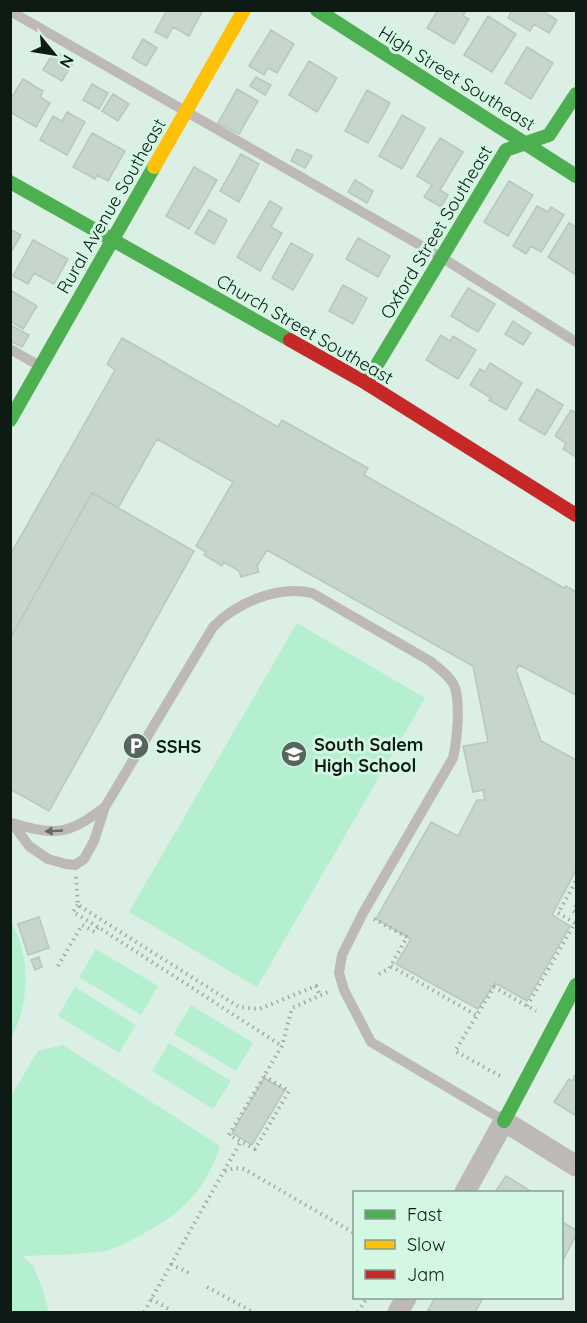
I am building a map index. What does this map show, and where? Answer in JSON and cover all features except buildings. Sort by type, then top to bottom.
[{"type":"street","name":"Rural Avenue Southeast","points":[[10,420],[243,10]]},
{"type":"street","name":"High Street Southeast","points":[[317,10],[576,176]]},
{"type":"street","name":"Oxford Street Southeast","points":[[366,383],[501,156],[506,150],[549,135],[576,94]]},
{"type":"street","name":"Church Street Southeast","points":[[10,182],[366,383],[576,514]]},
{"type":"street","points":[[466,1191],[576,985]]},
{"type":"street","points":[[504,1121],[576,1166]]},
{"type":"lane","points":[[10,11],[441,257],[576,342]]},
{"type":"lane","points":[[10,349],[40,366]]},
{"type":"lane","points":[[11,823],[29,846],[48,859],[75,865],[84,859],[94,841],[105,807],[213,627],[240,605],[288,591],[298,590],[312,593],[430,662],[455,686],[456,736],[453,758],[363,913],[342,955],[339,973],[347,997],[371,1042],[504,1121]]},
{"type":"lane","points":[[11,823],[41,832],[58,832],[72,829],[105,807]]},
{"type":"path","points":[[75,865],[78,905],[74,912],[282,1046]]},
{"type":"path","points":[[527,1006],[575,923],[558,913],[576,881]]},
{"type":"path","points":[[570,893],[576,897]]},
{"type":"path","points":[[78,905],[239,1007],[259,1009],[316,986],[320,996],[292,1008],[282,1046],[264,1076],[229,1135],[255,1149],[290,1091],[264,1076]]},
{"type":"path","points":[[576,906],[573,911],[576,913]]},
{"type":"path","points":[[363,913],[406,938],[389,969],[375,976]]},
{"type":"path","points":[[58,966],[82,925],[95,932],[98,927]]},
{"type":"path","points":[[391,966],[477,1015]]},
{"type":"path","points":[[500,1076],[455,1051],[494,987],[536,1011]]},
{"type":"path","points":[[144,1312],[241,1142]]},
{"type":"path","points":[[224,1172],[235,1167],[244,1169],[353,1232]]},
{"type":"path","points":[[171,1264],[189,1273]]},
{"type":"path","points":[[207,1287],[253,1312]]},
{"type":"path","points":[[152,1299],[171,1310]]},
{"type":"path","points":[[358,1312],[366,1299]]},
{"type":"green space","points":[[297,623],[425,698],[257,987],[129,912]]},
{"type":"green space","points":[[11,922],[22,950],[26,980],[22,1010],[11,1038]]},
{"type":"green space","points":[[96,949],[158,986],[141,1015],[79,977]]},
{"type":"green space","points":[[75,987],[136,1025],[119,1053],[58,1016]]},
{"type":"green space","points":[[191,1005],[253,1043],[236,1071],[174,1034]]},
{"type":"green space","points":[[169,1043],[231,1081],[213,1109],[152,1071]]},
{"type":"green space","points":[[63,1045],[220,1146],[207,1176],[188,1201],[177,1212],[150,1230],[120,1246],[105,1251],[22,1256],[33,1266],[49,1312],[11,1312],[11,1096],[38,1051]]},
{"type":"traffic: fast","points":[[317,10],[576,176]]},
{"type":"traffic: fast","points":[[366,383],[506,150],[549,135],[576,94]]},
{"type":"traffic: fast","points":[[10,420],[154,167]]},
{"type":"traffic: fast","points":[[10,182],[290,340]]},
{"type":"traffic: fast","points":[[504,1121],[576,985]]},
{"type":"traffic: slow","points":[[154,167],[244,10]]},
{"type":"traffic: jam","points":[[290,340],[366,383],[576,515]]},
{"type":"place","name":"SSHS","points":[[136,746]]},
{"type":"place","name":"South Salem High School","points":[[294,754]]}]
